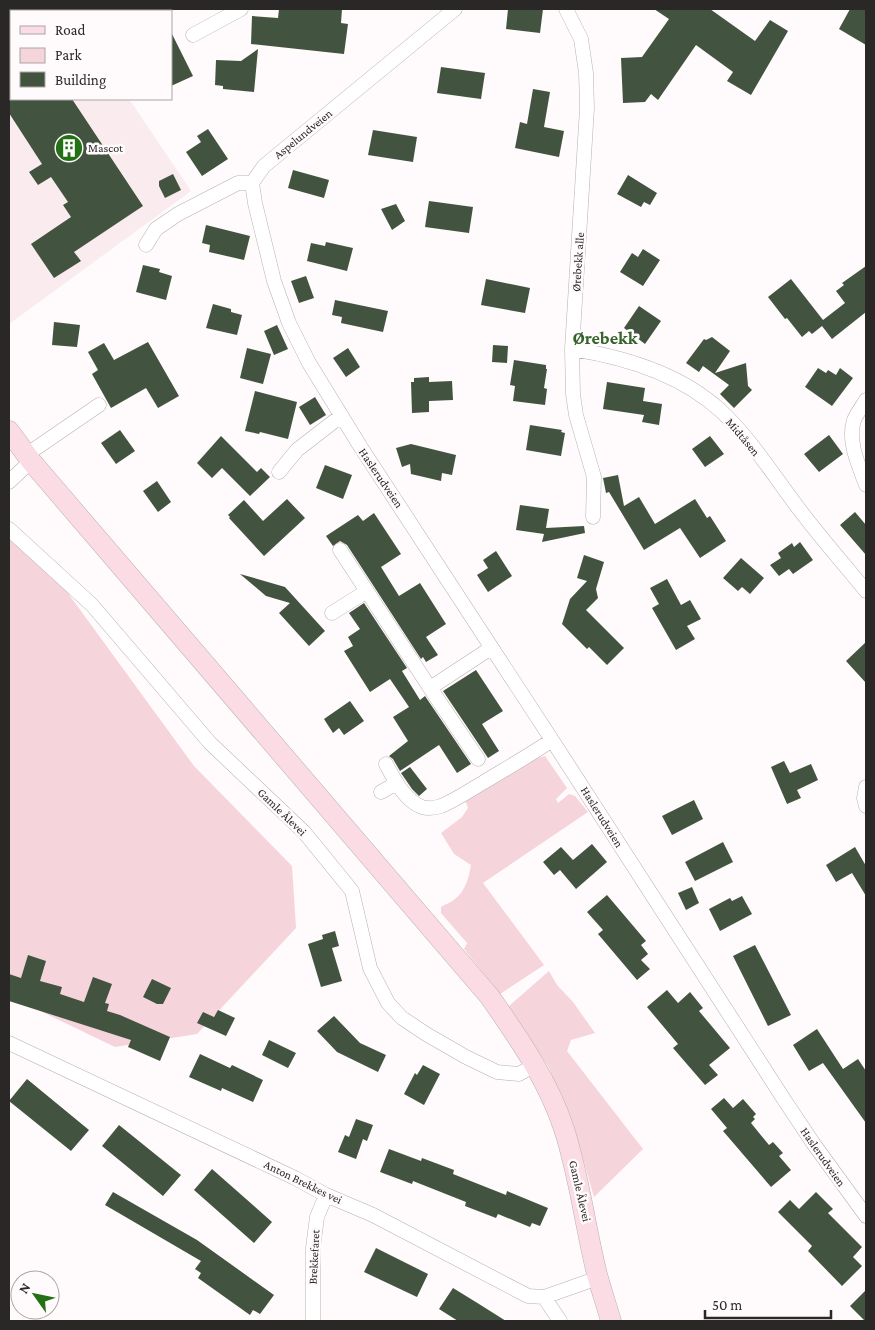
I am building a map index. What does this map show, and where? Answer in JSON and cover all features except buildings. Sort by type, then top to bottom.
[{"type":"main road","name":"Gamle Ålevei","points":[[9,431],[28,458],[490,997],[535,1065],[550,1093],[569,1144],[578,1177],[598,1278],[611,1321]]},
{"type":"street","points":[[193,35],[241,9]]},
{"type":"street","name":"Aspelundveien","points":[[252,183],[264,166],[455,9]]},
{"type":"street","name":"Ørebekk alle","points":[[566,9],[581,38],[586,73],[572,348],[574,401],[594,477],[593,517]]},
{"type":"street","points":[[146,245],[156,229],[178,214],[238,183],[252,183]]},
{"type":"street","name":"Haslerudveien","points":[[252,183],[274,280],[309,364],[785,1101],[866,1216]]},
{"type":"street","name":"Midtåsen","points":[[572,348],[632,362],[668,376],[696,392],[720,410],[745,437],[800,511],[866,591]]},
{"type":"street","points":[[866,400],[854,421],[852,440],[866,485]]},
{"type":"street","points":[[9,482],[28,458],[99,404]]},
{"type":"street","points":[[279,472],[297,450],[341,416]]},
{"type":"street","name":"Gamle Ålevei","points":[[9,529],[92,605],[210,743],[304,832],[352,891],[370,968],[388,1003],[402,1018],[442,1043],[497,1072],[519,1074],[535,1065]]},
{"type":"street","points":[[340,550],[478,759]]},
{"type":"street","points":[[332,613],[367,591]]},
{"type":"street","points":[[430,688],[491,648]]},
{"type":"street","points":[[386,764],[397,783],[412,802],[428,808],[441,806],[525,758],[552,740]]},
{"type":"street","points":[[381,792],[397,783]]},
{"type":"street","points":[[866,787],[864,798],[866,806]]},
{"type":"street","name":"Anton Brekkes vei","points":[[9,1043],[295,1178],[326,1195],[372,1215],[528,1296],[544,1296],[598,1278]]},
{"type":"street","name":"Brekkefaret","points":[[313,1321],[312,1248],[317,1217],[326,1195]]},
{"type":"street","points":[[544,1296],[560,1321]]},
{"type":"shaded area","points":[[9,9],[70,9],[10,10],[10,100],[130,100],[191,191],[9,324]]},
{"type":"green space","points":[[9,535],[62,585],[194,766],[292,866],[296,928],[197,1034],[115,1047],[9,996]]},
{"type":"green space","points":[[545,756],[567,788],[556,799],[558,803],[569,794],[575,796],[588,812],[483,883],[544,965],[500,994],[464,949],[467,943],[441,913],[441,907],[458,896],[464,888],[471,865],[454,854],[441,833],[462,817],[468,808],[465,799],[529,760]]},
{"type":"green space","points":[[549,971],[557,985],[573,1002],[595,1033],[571,1040],[567,1051],[643,1149],[594,1197],[574,1127],[549,1068],[509,1006]]},
{"type":"place","name":"Mascot","points":[[69,148]]},
{"type":"district","name":"Ørebekk","points":[[605,338]]}]
